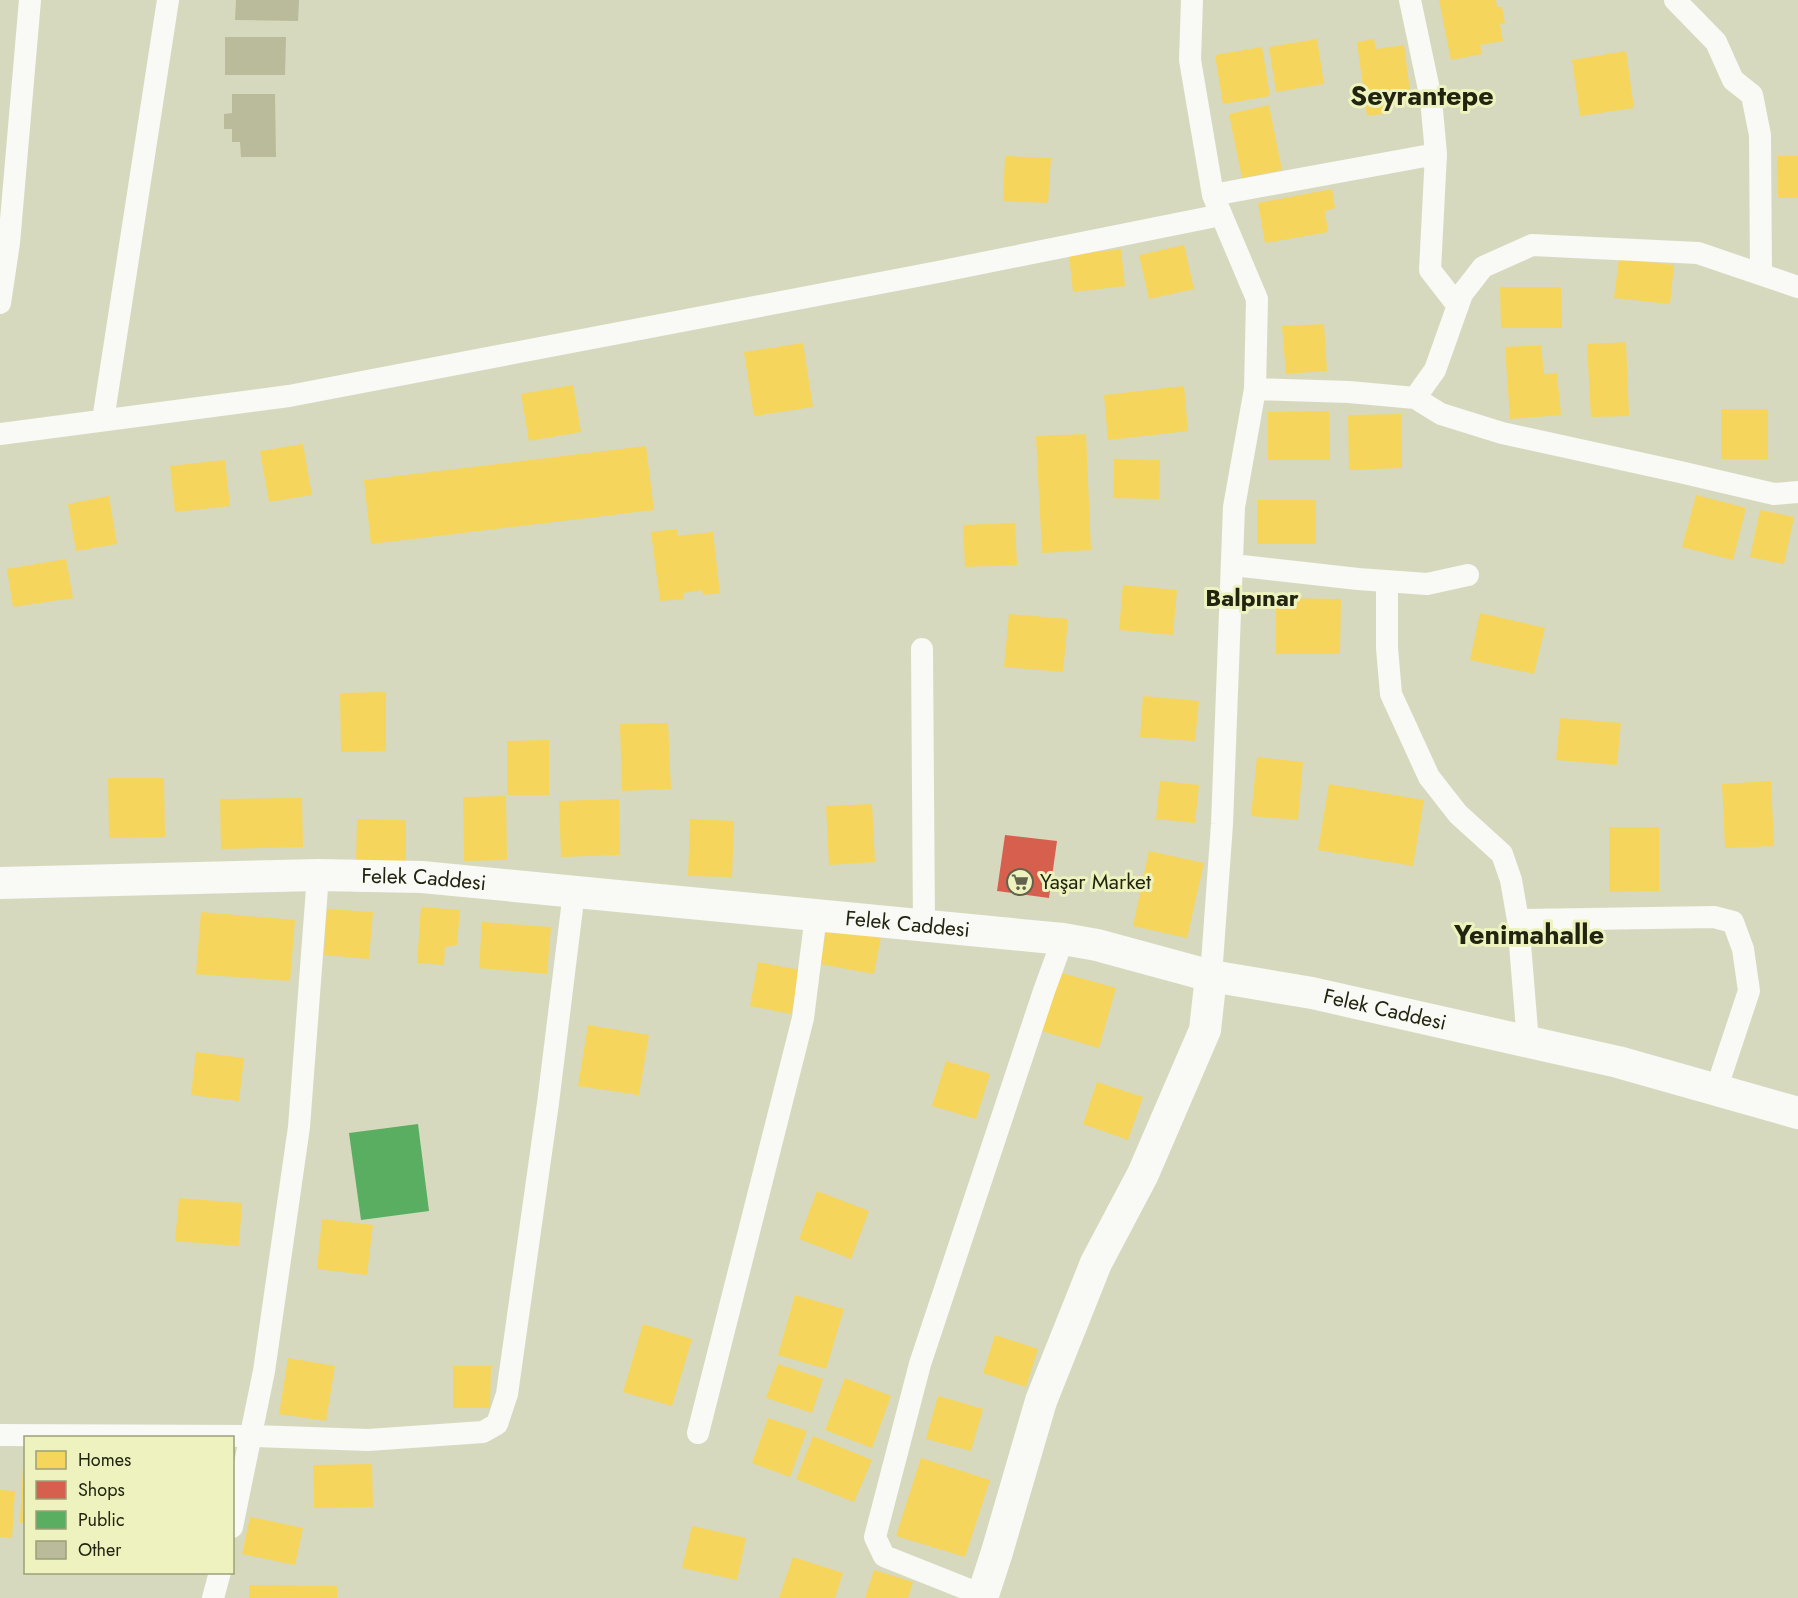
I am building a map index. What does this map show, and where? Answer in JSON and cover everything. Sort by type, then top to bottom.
[{"type":"street","points":[[0,303],[9,243],[30,0]]},
{"type":"street","points":[[103,420],[168,0]]},
{"type":"street","points":[[1063,939],[920,1364],[875,1537],[884,1556],[982,1597],[1041,1401],[1096,1263],[1143,1174],[1205,1029],[1222,824],[1234,507],[1255,389],[1257,299],[1217,205],[1190,60],[1192,0]]},
{"type":"street","points":[[1410,0],[1431,99],[1436,154],[1430,270],[1458,306]]},
{"type":"street","points":[[1675,0],[1716,42],[1733,80],[1752,95],[1760,135],[1761,274]]},
{"type":"street","points":[[0,434],[289,396],[943,271],[1436,154]]},
{"type":"street","points":[[1415,398],[1435,370],[1462,294],[1483,267],[1532,245],[1698,253],[1798,287]]},
{"type":"street","points":[[1255,389],[1415,398],[1441,414],[1502,433],[1774,494],[1798,492]]},
{"type":"street","points":[[1774,494],[1798,510]]},
{"type":"street","points":[[1233,565],[1427,584],[1468,575]]},
{"type":"street","points":[[1387,581],[1387,648],[1391,694],[1429,777],[1458,814],[1502,854],[1511,880],[1518,920],[1528,1042]]},
{"type":"street","points":[[922,650],[924,925]]},
{"type":"street","points":[[234,1517],[264,1371],[299,1127],[318,875]]},
{"type":"street","name":"Felek Caddesi","points":[[0,883],[318,875],[422,878],[1063,939],[1097,945],[1211,976],[1312,993],[1618,1062],[1798,1113]]},
{"type":"street","points":[[0,1436],[251,1436],[368,1440],[483,1432],[497,1424],[507,1394],[548,1103],[574,892]]},
{"type":"street","points":[[698,1433],[803,1018],[816,915]]},
{"type":"street","points":[[1518,920],[1714,917],[1733,922],[1743,949],[1749,991],[1716,1090]]},
{"type":"street","points":[[213,1598],[219,1574]]},
{"type":"building: Homes","points":[[1439,0],[1496,0],[1497,7],[1502,7],[1505,23],[1500,24],[1503,41],[1480,45],[1482,54],[1451,60]]},
{"type":"building: Homes","points":[[1317,39],[1324,84],[1276,92],[1269,47]]},
{"type":"building: Homes","points":[[1374,39],[1376,49],[1404,45],[1411,98],[1389,101],[1391,113],[1367,116],[1357,42]]},
{"type":"building: Homes","points":[[1262,47],[1270,96],[1223,104],[1215,55]]},
{"type":"building: Homes","points":[[1626,51],[1634,108],[1580,116],[1572,60]]},
{"type":"building: Homes","points":[[1269,105],[1282,170],[1242,178],[1229,114]]},
{"type":"building: Homes","points":[[1005,156],[1051,158],[1048,203],[1003,201]]},
{"type":"building: Homes","points":[[1777,156],[1798,156],[1798,198],[1778,198]]},
{"type":"building: Homes","points":[[1332,189],[1335,208],[1325,211],[1328,232],[1265,243],[1258,203]]},
{"type":"building: Homes","points":[[1184,245],[1194,289],[1149,299],[1139,255]]},
{"type":"building: Homes","points":[[1121,249],[1125,286],[1073,292],[1069,255]]},
{"type":"building: Homes","points":[[1619,259],[1674,265],[1670,304],[1614,298]]},
{"type":"building: Homes","points":[[1500,287],[1561,287],[1562,328],[1501,328]]},
{"type":"building: Homes","points":[[1324,324],[1327,371],[1286,374],[1282,326]]},
{"type":"building: Homes","points":[[1626,342],[1629,416],[1591,417],[1587,344]]},
{"type":"building: Homes","points":[[803,343],[813,407],[754,416],[744,352]]},
{"type":"building: Homes","points":[[1541,345],[1544,374],[1557,373],[1561,415],[1510,419],[1505,347]]},
{"type":"building: Homes","points":[[573,385],[581,432],[529,441],[521,394]]},
{"type":"building: Homes","points":[[1184,386],[1188,431],[1108,440],[1104,395]]},
{"type":"building: Homes","points":[[1721,409],[1768,409],[1768,459],[1721,459]]},
{"type":"building: Homes","points":[[1329,411],[1330,460],[1268,460],[1268,412]]},
{"type":"building: Homes","points":[[1401,414],[1402,468],[1349,470],[1348,415]]},
{"type":"building: Homes","points":[[1086,434],[1091,550],[1042,553],[1036,436]]},
{"type":"building: Homes","points":[[303,444],[312,495],[269,502],[260,451]]},
{"type":"building: Homes","points":[[646,446],[654,510],[371,544],[364,480]]},
{"type":"building: Homes","points":[[1114,459],[1160,460],[1159,499],[1113,498]]},
{"type":"building: Homes","points":[[225,460],[230,506],[175,512],[170,466]]},
{"type":"building: Homes","points":[[1696,495],[1746,508],[1733,560],[1682,547]]},
{"type":"building: Homes","points":[[109,496],[117,544],[76,551],[68,504]]},
{"type":"building: Homes","points":[[1257,500],[1316,500],[1316,544],[1257,544]]},
{"type":"building: Homes","points":[[1760,510],[1794,517],[1784,564],[1750,557]]},
{"type":"building: Homes","points":[[1015,523],[1017,565],[965,567],[963,525]]},
{"type":"building: Homes","points":[[677,529],[677,536],[713,532],[720,593],[703,595],[702,590],[683,593],[684,599],[660,601],[651,532]]},
{"type":"building: Homes","points":[[66,559],[73,598],[13,607],[7,569]]},
{"type":"building: Homes","points":[[1123,585],[1177,590],[1173,635],[1119,630]]},
{"type":"building: Homes","points":[[1276,598],[1341,599],[1340,654],[1276,654]]},
{"type":"building: Homes","points":[[1480,613],[1545,628],[1534,674],[1470,660]]},
{"type":"building: Homes","points":[[1009,614],[1068,619],[1063,672],[1004,667]]},
{"type":"building: Homes","points":[[386,692],[386,751],[341,752],[340,693]]},
{"type":"building: Homes","points":[[1143,696],[1199,701],[1195,741],[1140,737]]},
{"type":"building: Homes","points":[[1560,718],[1621,723],[1617,765],[1556,760]]},
{"type":"building: Homes","points":[[668,723],[671,789],[622,791],[620,724]]},
{"type":"building: Homes","points":[[549,740],[549,795],[507,795],[507,741]]},
{"type":"building: Homes","points":[[1257,757],[1303,762],[1298,820],[1251,816]]},
{"type":"building: Homes","points":[[108,778],[164,778],[165,837],[109,838]]},
{"type":"building: Homes","points":[[1160,781],[1199,785],[1195,823],[1156,819]]},
{"type":"building: Homes","points":[[1771,781],[1774,846],[1725,848],[1722,784]]},
{"type":"building: Homes","points":[[1329,784],[1424,800],[1413,866],[1318,850]]},
{"type":"building: Homes","points":[[506,796],[507,860],[464,861],[463,797]]},
{"type":"building: Homes","points":[[302,798],[303,847],[221,849],[220,799]]},
{"type":"building: Homes","points":[[619,799],[620,855],[561,857],[559,801]]},
{"type":"building: Homes","points":[[872,804],[875,862],[829,865],[826,806]]},
{"type":"building: Homes","points":[[357,819],[406,820],[406,862],[356,861]]},
{"type":"building: Homes","points":[[690,819],[734,821],[732,877],[688,876]]},
{"type":"building: Homes","points":[[1609,827],[1659,827],[1659,891],[1609,892]]},
{"type":"building: Homes","points":[[1149,851],[1204,863],[1187,938],[1133,926]]},
{"type":"building: Homes","points":[[421,907],[460,910],[457,945],[445,947],[444,965],[417,963]]},
{"type":"building: Homes","points":[[327,909],[373,912],[369,959],[324,955]]},
{"type":"building: Homes","points":[[201,912],[295,920],[290,981],[196,974]]},
{"type":"building: Homes","points":[[828,921],[882,931],[874,974],[820,964]]},
{"type":"building: Homes","points":[[482,922],[551,927],[547,974],[479,968]]},
{"type":"building: Homes","points":[[758,962],[800,970],[791,1014],[750,1006]]},
{"type":"building: Homes","points":[[1058,972],[1116,988],[1099,1048],[1041,1031]]},
{"type":"building: Homes","points":[[588,1025],[649,1035],[639,1095],[578,1086]]},
{"type":"building: Homes","points":[[196,1052],[244,1058],[239,1101],[191,1095]]},
{"type":"building: Homes","points":[[946,1061],[990,1074],[976,1119],[932,1106]]},
{"type":"building: Homes","points":[[1097,1082],[1143,1097],[1128,1140],[1083,1124]]},
{"type":"building: Homes","points":[[817,1191],[869,1211],[851,1259],[799,1239]]},
{"type":"building: Homes","points":[[179,1198],[242,1203],[239,1246],[175,1241]]},
{"type":"building: Homes","points":[[322,1219],[373,1225],[367,1275],[317,1269]]},
{"type":"building: Homes","points":[[795,1295],[844,1309],[826,1369],[778,1355]]},
{"type":"building: Homes","points":[[643,1324],[692,1339],[672,1406],[623,1392]]},
{"type":"building: Homes","points":[[995,1335],[1038,1349],[1026,1387],[983,1373]]},
{"type":"building: Homes","points":[[288,1358],[335,1366],[326,1421],[279,1414]]},
{"type":"building: Homes","points":[[778,1364],[823,1379],[812,1413],[766,1398]]},
{"type":"building: Homes","points":[[453,1366],[491,1366],[490,1408],[453,1408]]},
{"type":"building: Homes","points":[[845,1378],[891,1396],[872,1448],[825,1430]]},
{"type":"building: Homes","points":[[938,1396],[983,1409],[971,1451],[926,1439]]},
{"type":"building: Homes","points":[[768,1418],[807,1431],[790,1477],[752,1463]]},
{"type":"building: Homes","points":[[813,1436],[872,1460],[854,1502],[796,1479]]},
{"type":"building: Homes","points":[[921,1458],[990,1480],[965,1557],[896,1536]]},
{"type":"building: Homes","points":[[372,1464],[373,1507],[314,1508],[313,1465]]},
{"type":"building: Homes","points":[[23,1466],[24,1466],[24,1523],[20,1523]]},
{"type":"building: Homes","points":[[0,1490],[15,1491],[12,1538],[0,1537]]},
{"type":"building: Homes","points":[[250,1517],[303,1528],[295,1565],[242,1554]]},
{"type":"building: Homes","points":[[692,1526],[746,1538],[737,1580],[682,1568]]},
{"type":"building: Homes","points":[[793,1557],[843,1573],[835,1598],[779,1598]]},
{"type":"building: Homes","points":[[874,1570],[913,1582],[908,1598],[865,1598]]},
{"type":"building: Homes","points":[[249,1585],[337,1586],[337,1598],[249,1598]]},
{"type":"building: Shops","points":[[1005,835],[1057,841],[1049,898],[997,891]]},
{"type":"building: Public","points":[[418,1124],[429,1211],[361,1220],[349,1133]]},
{"type":"building: Other","points":[[236,0],[299,0],[298,21],[235,20]]},
{"type":"building: Other","points":[[225,37],[286,37],[285,75],[225,75]]},
{"type":"building: Other","points":[[232,94],[275,94],[276,157],[241,157],[240,142],[232,142],[232,129],[224,129],[224,114],[232,113]]},
{"type":"place","name":"Yaşar Market","points":[[1020,882]]},
{"type":"district","name":"Seyrantepe","points":[[1422,96]]},
{"type":"district","name":"Balpınar","points":[[1252,598]]},
{"type":"district","name":"Yenimahalle","points":[[1529,935]]}]
